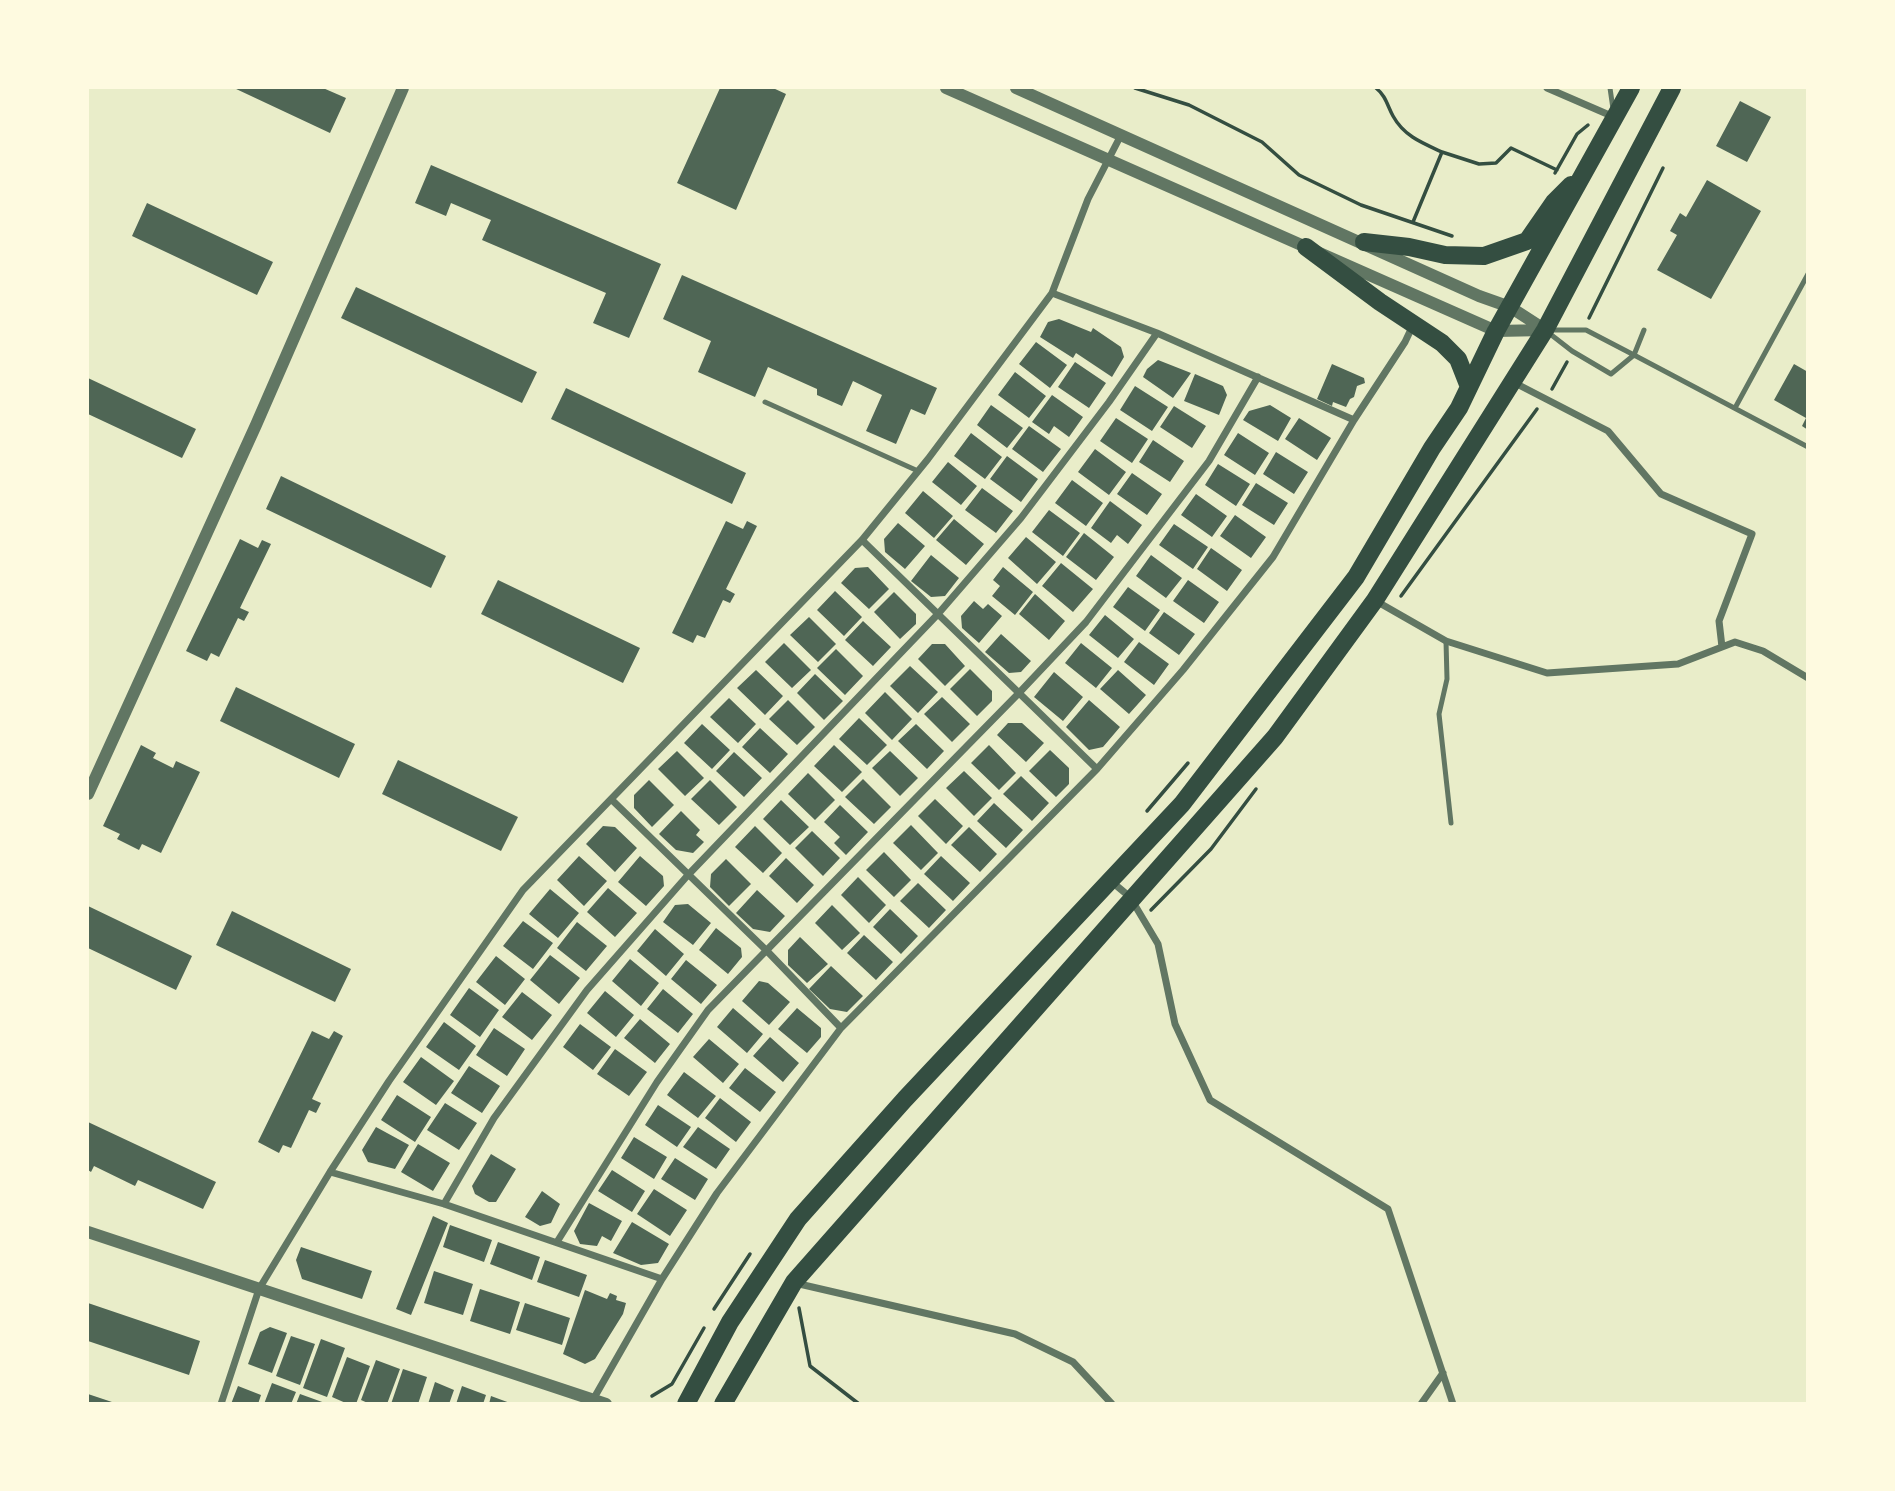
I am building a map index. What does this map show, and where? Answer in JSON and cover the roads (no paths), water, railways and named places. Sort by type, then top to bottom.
[{"type":"main road","points":[[686,1404],[730,1322],[798,1219],[905,1099],[1182,804],[1356,577],[1453,417],[1496,331],[1631,88]]},
{"type":"main road","points":[[723,1404],[794,1282],[1275,737],[1376,600],[1545,330],[1672,88]]},
{"type":"main road","points":[[1364,242],[1409,247],[1445,255],[1484,256],[1527,241],[1554,202],[1588,167]]},
{"type":"main road","points":[[1306,247],[1380,302],[1442,343],[1458,359],[1469,387]]},
{"type":"street","points":[[88,794],[256,425],[403,88]]},
{"type":"street","points":[[946,88],[1496,331],[1545,330]]},
{"type":"street","points":[[1016,88],[1364,242],[1479,296],[1510,307],[1545,330]]},
{"type":"street","points":[[1547,88],[1615,117]]},
{"type":"street","points":[[221,1404],[260,1289],[330,1172],[389,1081],[523,891],[862,540],[918,471],[1052,293],[1088,199],[1121,133]]},
{"type":"street","points":[[1052,293],[1157,333],[1354,420]]},
{"type":"street","points":[[594,1398],[662,1279],[717,1193],[841,1028],[1097,769],[1183,670],[1273,557],[1354,420],[1405,342],[1413,324]]},
{"type":"street","points":[[444,1204],[494,1118],[587,990],[688,875],[938,614],[1021,519],[1157,333]]},
{"type":"street","points":[[557,1242],[657,1082],[708,1010],[1018,694],[1086,621],[1201,471],[1258,376]]},
{"type":"street","points":[[1513,382],[1608,431],[1661,494],[1752,534],[1719,621],[1722,647]]},
{"type":"street","points":[[862,540],[1097,769]]},
{"type":"street","points":[[1376,600],[1446,641],[1547,673],[1678,664],[1735,642],[1763,651],[1808,678]]},
{"type":"street","points":[[612,800],[767,951],[841,1028]]},
{"type":"street","points":[[1110,881],[1131,900],[1157,944],[1175,1024],[1210,1100],[1388,1209],[1453,1404]]},
{"type":"street","points":[[330,1172],[444,1204],[662,1279]]},
{"type":"street","points":[[88,1231],[606,1404]]},
{"type":"street","points":[[794,1282],[1016,1334],[1073,1363],[1112,1404]]},
{"type":"street","points":[[1421,1404],[1443,1373]]},
{"type":"street","points":[[566,1404],[571,1391]]},
{"type":"lane","points":[[1610,88],[1615,117]]},
{"type":"lane","points":[[1735,408],[1808,274]]},
{"type":"lane","points":[[1545,330],[1572,351],[1611,374],[1634,355],[1644,330]]},
{"type":"lane","points":[[1545,330],[1586,330],[1808,447]]},
{"type":"lane","points":[[765,402],[918,471]]},
{"type":"lane","points":[[1446,641],[1447,679],[1439,714],[1451,823]]}]
